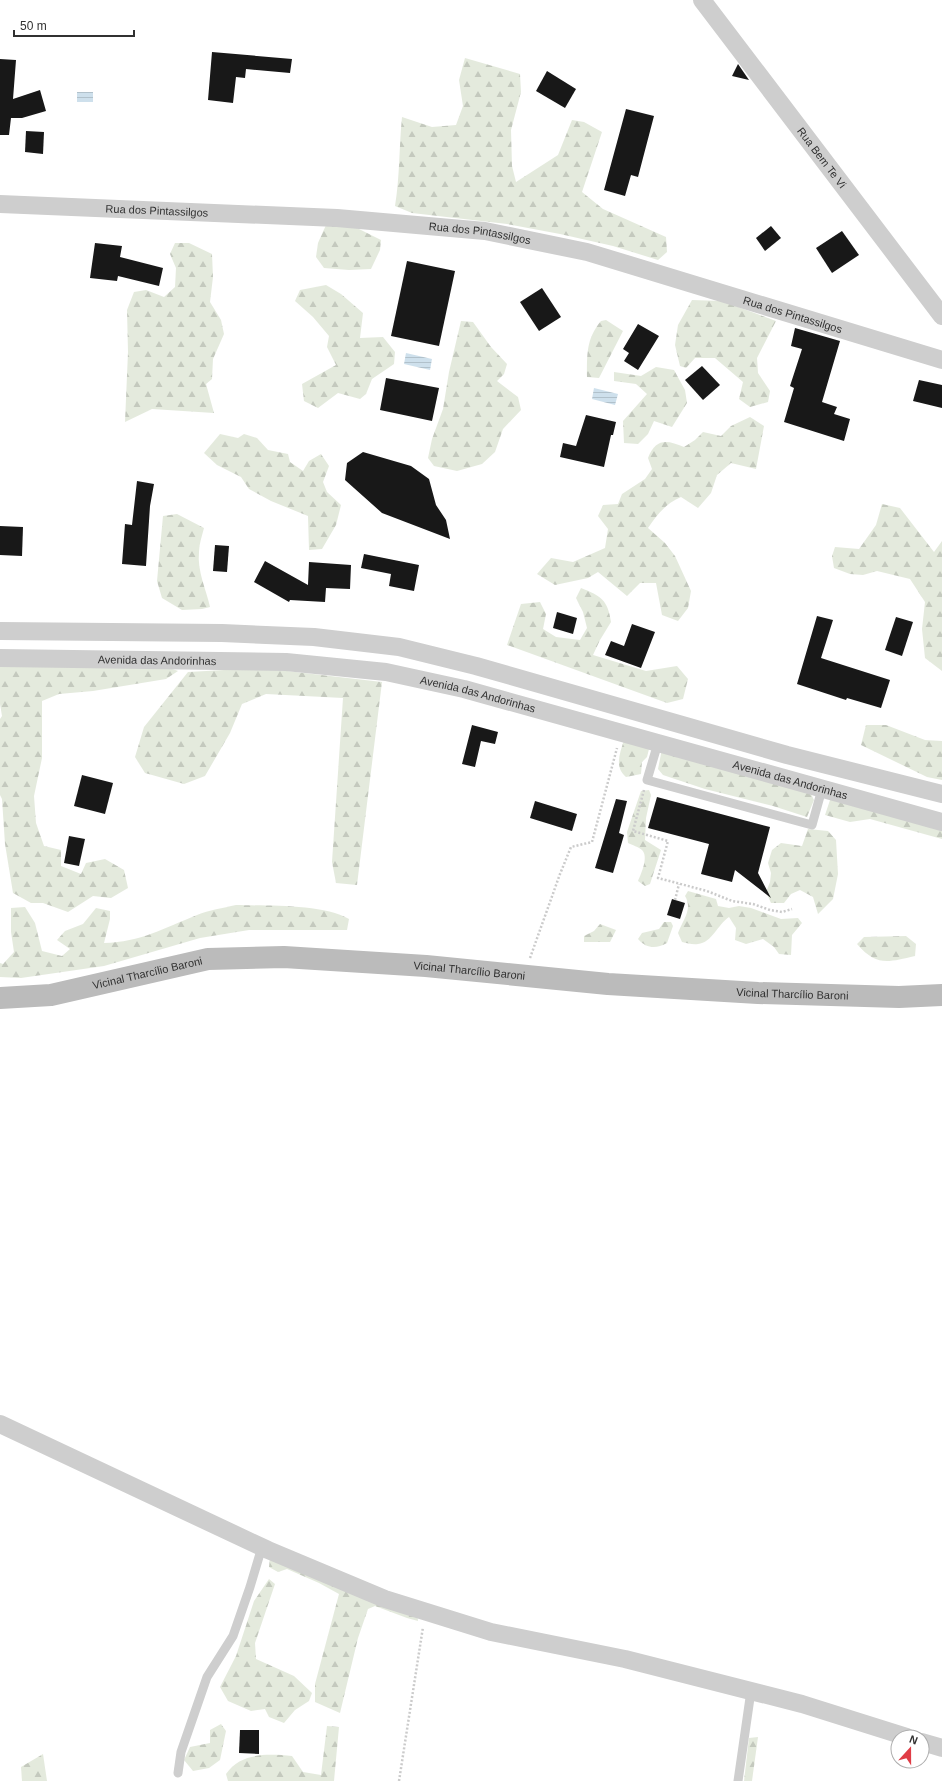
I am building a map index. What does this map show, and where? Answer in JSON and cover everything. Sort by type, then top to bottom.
[{"type":"main road","name":"Vicinal Tharcílio Baroni","points":[[0,998],[50,995],[208,960],[284,957],[426,966],[608,984],[758,993],[899,997],[942,995]]},
{"type":"street","name":"Rua Bem Te Vi","points":[[702,0],[942,316]]},
{"type":"street","name":"Rua dos Pintassilgos","points":[[0,204],[337,218],[485,231],[587,252],[942,360]]},
{"type":"street","name":"Avenida das Andorinhas","points":[[0,631],[291,636],[314,637],[399,647],[476,666],[787,755],[942,794]]},
{"type":"street","name":"Avenida das Andorinhas","points":[[0,658],[286,662],[386,672],[464,689],[942,822]]},
{"type":"street","points":[[0,1424],[262,1547],[385,1599],[491,1632],[624,1659],[752,1691],[802,1704],[890,1732]]},
{"type":"street","points":[[930,1744],[942,1748]]},
{"type":"lane","points":[[658,743],[647,780],[812,825],[822,789]]},
{"type":"lane","points":[[178,1773],[181,1752],[207,1677],[233,1636],[262,1547]]},
{"type":"lane","points":[[738,1781],[752,1691]]},
{"type":"path","points":[[524,975],[555,887],[571,847],[592,842],[620,733]]},
{"type":"path","points":[[647,780],[633,831],[668,841],[658,878],[707,891],[732,901],[753,904],[770,910],[782,912],[792,909]]},
{"type":"path","points":[[675,900],[679,884]]},
{"type":"path","points":[[399,1781],[425,1611]]},
{"type":"green space","points":[[465,58],[520,74],[521,92],[511,130],[512,166],[516,182],[558,155],[572,120],[584,122],[602,132],[582,192],[603,209],[666,237],[667,252],[658,260],[613,246],[560,234],[507,224],[412,213],[395,206],[398,184],[402,117],[432,127],[456,125],[463,106],[459,80]]},
{"type":"green space","points":[[326,225],[355,227],[381,240],[380,250],[371,269],[349,270],[324,268],[316,257],[318,243]]},
{"type":"green space","points":[[175,243],[189,243],[212,254],[213,277],[210,302],[221,320],[224,334],[213,359],[212,379],[206,384],[214,413],[152,409],[125,422],[128,352],[127,310],[134,292],[146,290],[164,297],[175,287],[176,268],[170,254]]},
{"type":"green space","points":[[326,285],[341,294],[363,313],[360,338],[383,337],[395,352],[394,364],[372,379],[366,394],[360,399],[338,393],[318,408],[304,401],[302,384],[336,365],[327,347],[329,336],[313,317],[295,301],[300,290]]},
{"type":"green space","points":[[692,300],[722,301],[776,321],[757,358],[758,373],[770,391],[768,402],[750,407],[739,399],[743,382],[715,358],[695,358],[686,368],[680,366],[675,345],[678,325]]},
{"type":"green space","points":[[606,320],[623,331],[599,378],[587,377],[587,354],[592,334],[601,321]]},
{"type":"green space","points":[[461,321],[473,322],[491,347],[507,364],[504,374],[497,381],[518,397],[521,410],[503,429],[495,452],[482,464],[457,471],[434,466],[428,458],[432,439],[443,409],[449,372]]},
{"type":"green space","points":[[656,367],[674,370],[685,390],[687,403],[672,427],[654,421],[648,434],[638,444],[624,443],[623,421],[647,394],[636,384],[614,381],[614,372],[641,376]]},
{"type":"green space","points":[[750,417],[764,426],[756,469],[731,463],[717,475],[711,493],[698,508],[681,497],[666,506],[648,528],[665,543],[675,556],[691,591],[688,608],[678,621],[662,615],[656,583],[640,583],[627,596],[598,572],[588,578],[555,585],[537,574],[551,558],[573,562],[605,548],[608,529],[598,516],[603,505],[618,504],[622,494],[645,479],[652,469],[648,458],[651,451],[658,444],[667,442],[684,447],[695,440],[703,432],[721,436],[731,426]]},
{"type":"green space","points":[[220,434],[238,438],[244,434],[257,438],[268,450],[288,454],[290,462],[303,471],[309,461],[321,454],[329,466],[323,482],[327,492],[341,505],[336,525],[322,549],[309,550],[308,516],[271,501],[249,489],[241,477],[217,465],[204,453]]},
{"type":"green space","points":[[882,504],[900,508],[934,552],[942,541],[942,671],[925,658],[922,629],[925,602],[910,579],[877,571],[863,575],[850,574],[834,568],[832,556],[835,547],[859,549],[876,525]]},
{"type":"green space","points":[[177,514],[204,528],[200,546],[199,566],[210,607],[182,610],[162,598],[157,581],[163,516]]},
{"type":"green space","points":[[581,588],[598,596],[605,604],[610,615],[611,622],[593,655],[646,671],[677,666],[688,679],[683,699],[667,703],[507,645],[521,604],[540,602],[546,614],[543,629],[556,637],[580,640],[587,628],[583,612],[576,598]]},
{"type":"green space","points":[[0,667],[167,667],[178,671],[166,679],[93,691],[59,694],[42,701],[42,758],[34,796],[36,823],[44,846],[61,850],[61,866],[81,874],[86,863],[105,859],[124,870],[128,888],[111,898],[93,896],[68,912],[43,903],[31,903],[13,893],[5,844],[2,799],[0,795],[0,719],[2,716],[0,704]]},
{"type":"green space","points":[[261,668],[382,682],[357,885],[336,883],[332,862],[343,698],[266,694],[242,704],[230,733],[205,776],[184,784],[145,773],[135,757],[144,727],[188,672]]},
{"type":"green space","points":[[866,725],[886,725],[925,740],[942,741],[942,780],[927,777],[861,745]]},
{"type":"green space","points":[[624,740],[650,745],[647,757],[642,762],[641,774],[626,777],[620,769],[619,760]]},
{"type":"green space","points":[[662,749],[809,790],[814,800],[807,817],[773,806],[705,789],[663,775],[658,769]]},
{"type":"green space","points":[[649,790],[651,795],[646,818],[645,840],[661,850],[650,884],[645,886],[638,881],[644,866],[644,853],[641,849],[628,843],[627,832],[641,791]]},
{"type":"green space","points":[[831,797],[942,827],[942,839],[870,819],[850,822],[825,815]]},
{"type":"green space","points":[[808,829],[828,831],[836,840],[838,874],[833,899],[818,914],[813,897],[800,890],[791,894],[784,903],[771,903],[766,892],[770,882],[771,873],[768,863],[772,850],[781,843],[802,846]]},
{"type":"green space","points":[[688,891],[716,899],[718,906],[729,908],[739,906],[751,908],[781,919],[798,918],[802,923],[792,935],[791,955],[779,954],[774,947],[763,939],[746,944],[735,940],[736,928],[729,917],[721,924],[711,937],[703,943],[694,944],[682,942],[678,933],[688,910],[685,896]]},
{"type":"green space","points":[[236,905],[310,908],[338,914],[349,919],[347,930],[249,930],[200,938],[104,966],[21,978],[0,977],[0,963],[3,964],[14,952],[11,932],[11,908],[25,907],[35,923],[42,951],[62,956],[70,949],[57,940],[65,931],[83,924],[96,908],[110,911],[110,919],[104,943],[130,940],[141,937],[202,913]]},
{"type":"green space","points":[[664,922],[671,922],[673,926],[667,943],[652,947],[645,945],[638,939],[642,933],[659,929]]},
{"type":"green space","points":[[600,924],[616,930],[610,942],[584,942],[584,936],[594,931]]},
{"type":"green space","points":[[906,936],[916,944],[915,956],[897,960],[883,961],[877,959],[864,951],[857,944],[864,937]]},
{"type":"green space","points":[[270,1557],[417,1612],[418,1621],[375,1606],[368,1609],[358,1638],[340,1713],[315,1702],[315,1684],[339,1594],[319,1583],[287,1569],[278,1572],[269,1567]]},
{"type":"green space","points":[[269,1579],[275,1584],[255,1643],[256,1659],[294,1676],[312,1693],[309,1701],[295,1710],[284,1723],[269,1717],[265,1709],[251,1711],[228,1701],[220,1687],[236,1656],[254,1601]]},
{"type":"green space","points":[[221,1724],[226,1731],[220,1760],[209,1768],[193,1771],[184,1760],[190,1747],[210,1743],[210,1730]]},
{"type":"green space","points":[[327,1726],[339,1727],[334,1781],[228,1781],[226,1774],[239,1762],[247,1758],[265,1755],[292,1756],[303,1772],[321,1775]]},
{"type":"green space","points":[[758,1737],[752,1781],[744,1781],[749,1738]]},
{"type":"green space","points":[[43,1754],[47,1781],[22,1781],[21,1767]]},
{"type":"water","points":[[77,92],[93,92],[93,102],[77,102]]},
{"type":"water","points":[[406,353],[432,359],[430,370],[404,364]]},
{"type":"water","points":[[594,388],[618,394],[615,405],[592,399]]},
{"type":"building","points":[[212,52],[292,59],[290,73],[246,69],[245,78],[236,77],[233,103],[208,100]]},
{"type":"building","points":[[0,59],[16,60],[13,99],[40,90],[46,111],[22,118],[11,118],[9,135],[0,135]]},
{"type":"building","points":[[738,64],[749,80],[732,76]]},
{"type":"building","points":[[547,71],[576,89],[565,108],[536,91]]},
{"type":"building","points":[[626,109],[654,116],[638,177],[631,175],[625,196],[604,190]]},
{"type":"building","points":[[26,131],[44,132],[43,154],[25,152]]},
{"type":"building","points":[[771,226],[781,238],[765,251],[756,238]]},
{"type":"building","points":[[842,231],[859,255],[832,273],[816,248]]},
{"type":"building","points":[[95,243],[122,246],[120,257],[163,268],[159,286],[118,276],[117,281],[90,278]]},
{"type":"building","points":[[407,261],[455,271],[439,346],[391,336]]},
{"type":"building","points":[[542,288],[561,317],[539,331],[520,302]]},
{"type":"building","points":[[638,324],[659,336],[638,370],[624,361],[629,353],[623,349]]},
{"type":"building","points":[[795,328],[840,341],[822,402],[837,407],[834,414],[850,419],[844,441],[784,422],[794,388],[790,386],[802,349],[791,346]]},
{"type":"building","points":[[702,366],[720,385],[703,400],[685,380]]},
{"type":"building","points":[[386,378],[439,388],[432,421],[380,410]]},
{"type":"building","points":[[919,380],[942,385],[942,408],[913,401]]},
{"type":"building","points":[[586,415],[616,422],[613,435],[611,435],[604,467],[560,457],[563,443],[576,446]]},
{"type":"building","points":[[363,452],[411,466],[429,479],[436,505],[446,520],[450,539],[382,513],[345,480],[347,463]]},
{"type":"building","points":[[137,481],[154,484],[150,506],[146,566],[122,564],[125,524],[132,525]]},
{"type":"building","points":[[0,526],[23,527],[22,556],[0,555]]},
{"type":"building","points":[[215,545],[229,546],[227,572],[213,571]]},
{"type":"building","points":[[364,554],[419,565],[414,591],[389,586],[391,574],[361,568]]},
{"type":"building","points":[[265,561],[308,585],[309,562],[351,565],[350,589],[326,588],[325,602],[290,600],[289,602],[254,582]]},
{"type":"building","points":[[557,612],[577,618],[573,634],[553,628]]},
{"type":"building","points":[[817,616],[833,620],[821,658],[890,680],[881,708],[847,698],[846,700],[797,684]]},
{"type":"building","points":[[896,617],[913,622],[902,656],[885,650]]},
{"type":"building","points":[[632,624],[655,632],[641,668],[605,655],[611,641],[624,646]]},
{"type":"building","points":[[472,725],[498,732],[495,744],[481,741],[475,767],[462,764]]},
{"type":"building","points":[[82,775],[113,783],[105,814],[74,806]]},
{"type":"building","points":[[657,797],[770,827],[758,873],[771,898],[735,870],[732,882],[701,874],[709,844],[648,828]]},
{"type":"building","points":[[616,799],[627,801],[619,833],[624,835],[613,873],[595,868]]},
{"type":"building","points":[[535,801],[577,814],[572,831],[530,818]]},
{"type":"building","points":[[69,836],[85,839],[79,866],[64,863]]},
{"type":"building","points":[[672,899],[685,903],[680,919],[667,915]]},
{"type":"building","points":[[240,1730],[259,1730],[259,1754],[239,1753]]}]
